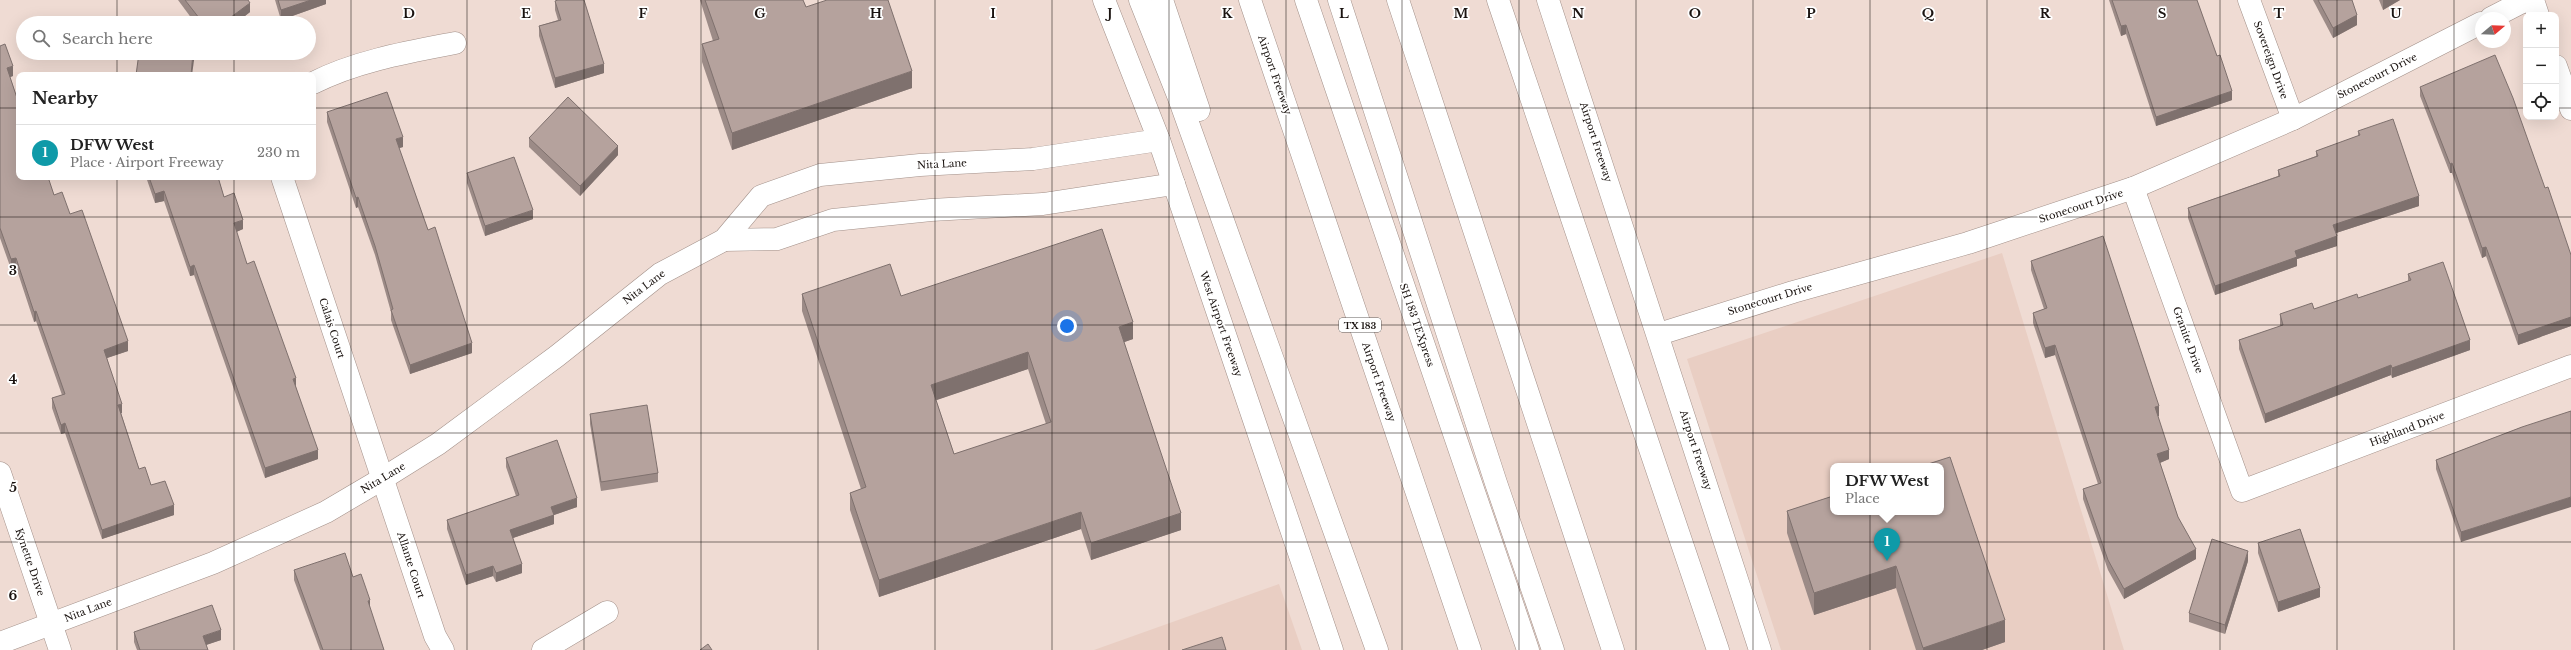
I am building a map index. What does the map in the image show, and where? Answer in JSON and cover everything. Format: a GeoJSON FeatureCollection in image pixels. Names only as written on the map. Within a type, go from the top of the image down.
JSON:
{"type":"FeatureCollection","features":[{"type":"Feature","properties":{"kind":"main road","name":"West Airport Freeway"},"geometry":{"type":"LineString","coordinates":[[1104,0],[1159,140],[1332,650]]}},
{"type":"Feature","properties":{"kind":"main road"},"geometry":{"type":"LineString","coordinates":[[1140,0],[1179,98],[1324,496]]}},
{"type":"Feature","properties":{"kind":"main road"},"geometry":{"type":"LineString","coordinates":[[1162,0],[1324,496],[1377,650]]}},
{"type":"Feature","properties":{"kind":"main road","name":"Airport Freeway"},"geometry":{"type":"LineString","coordinates":[[1250,0],[1470,650]]}},
{"type":"Feature","properties":{"kind":"main road","name":"SH 183 TEXpress"},"geometry":{"type":"LineString","coordinates":[[1306,0],[1528,650]]}},
{"type":"Feature","properties":{"kind":"main road"},"geometry":{"type":"LineString","coordinates":[[1339,0],[1496,483],[1553,650]]}},
{"type":"Feature","properties":{"kind":"main road"},"geometry":{"type":"LineString","coordinates":[[1398,0],[1613,650]]}},
{"type":"Feature","properties":{"kind":"main road"},"geometry":{"type":"LineString","coordinates":[[1498,0],[1718,650]]}},
{"type":"Feature","properties":{"kind":"main road","name":"Airport Freeway"},"geometry":{"type":"LineString","coordinates":[[1548,0],[1659,334],[1760,650]]}},
{"type":"Feature","properties":{"kind":"main road","name":"Sovereign Drive"},"geometry":{"type":"LineString","coordinates":[[2248,0],[2293,119]]}},
{"type":"Feature","properties":{"kind":"main road"},"geometry":{"type":"LineString","coordinates":[[2503,12],[2526,0]]}},
{"type":"Feature","properties":{"kind":"main road"},"geometry":{"type":"LineString","coordinates":[[2533,0],[2537,12]]}},
{"type":"Feature","properties":{"kind":"main road","name":"Stonecourt Drive"},"geometry":{"type":"LineString","coordinates":[[1659,334],[1793,292],[1968,243],[2134,188],[2293,119],[2475,26]]}},
{"type":"Feature","properties":{"kind":"main road"},"geometry":{"type":"LineString","coordinates":[[316,82],[329,75],[410,51],[455,43]]}},
{"type":"Feature","properties":{"kind":"main road"},"geometry":{"type":"LineString","coordinates":[[2559,75],[2571,109]]}},
{"type":"Feature","properties":{"kind":"main road","name":"Nita Lane"},"geometry":{"type":"LineString","coordinates":[[0,643],[213,563],[326,512],[438,444],[557,356],[660,274],[724,240],[761,196],[820,175],[920,165],[1033,160],[1159,140]]}},
{"type":"Feature","properties":{"kind":"main road","name":"Calais Court"},"geometry":{"type":"LineString","coordinates":[[283,180],[382,479]]}},
{"type":"Feature","properties":{"kind":"main road","name":"Nita Lane"},"geometry":{"type":"LineString","coordinates":[[724,240],[777,239],[833,220],[931,210],[1043,204],[1174,184]]}},
{"type":"Feature","properties":{"kind":"main road","name":"Granite Drive"},"geometry":{"type":"LineString","coordinates":[[2134,188],[2242,491]]}},
{"type":"Feature","properties":{"kind":"main road","name":"Highland Drive"},"geometry":{"type":"LineString","coordinates":[[2242,491],[2571,366]]}},
{"type":"Feature","properties":{"kind":"main road","name":"Kynette Drive"},"geometry":{"type":"LineString","coordinates":[[0,473],[60,650]]}},
{"type":"Feature","properties":{"kind":"main road","name":"Allante Court"},"geometry":{"type":"LineString","coordinates":[[382,479],[435,636],[443,650]]}},
{"type":"Feature","properties":{"kind":"main road"},"geometry":{"type":"LineString","coordinates":[[543,650],[607,612]]}},
{"type":"Feature","properties":{"kind":"shaded area"},"geometry":{"type":"Polygon","coordinates":[[[2002,253],[2124,650],[1781,650],[1687,359],[2002,253]]]}},
{"type":"Feature","properties":{"kind":"shaded area"},"geometry":{"type":"Polygon","coordinates":[[[1279,584],[1302,650],[1094,650],[1279,584]]]}},
{"type":"Feature","properties":{"kind":"building"},"geometry":{"type":"Polygon","coordinates":[[[185,0],[248,0],[250,3],[232,16],[198,16],[185,0]]]}},
{"type":"Feature","properties":{"kind":"building"},"geometry":{"type":"Polygon","coordinates":[[[278,0],[311,0],[281,10],[278,0]]]}},
{"type":"Feature","properties":{"kind":"building"},"geometry":{"type":"Polygon","coordinates":[[[584,0],[604,64],[555,78],[539,26],[561,20],[555,1],[584,0]]]}},
{"type":"Feature","properties":{"kind":"building"},"geometry":{"type":"Polygon","coordinates":[[[705,0],[803,0],[806,7],[827,0],[888,0],[912,71],[732,133],[702,44],[719,39],[705,0]]]}},
{"type":"Feature","properties":{"kind":"building"},"geometry":{"type":"Polygon","coordinates":[[[2112,0],[2197,0],[2217,56],[2220,55],[2232,91],[2156,117],[2126,25],[2121,26],[2112,0]]]}},
{"type":"Feature","properties":{"kind":"building"},"geometry":{"type":"Polygon","coordinates":[[[2318,0],[2352,0],[2357,15],[2333,28],[2318,0]]]}},
{"type":"Feature","properties":{"kind":"building"},"geometry":{"type":"Polygon","coordinates":[[[5,44],[13,66],[7,68],[16,95],[16,180],[49,180],[54,195],[62,192],[70,214],[82,210],[128,341],[104,350],[122,404],[118,405],[139,469],[145,467],[151,485],[165,481],[174,505],[102,530],[65,423],[61,425],[52,398],[65,394],[36,311],[34,312],[16,258],[11,259],[0,228],[0,46],[5,44]]]}},
{"type":"Feature","properties":{"kind":"building"},"geometry":{"type":"Polygon","coordinates":[[[2495,55],[2513,98],[2545,188],[2548,187],[2571,255],[2571,317],[2518,335],[2486,247],[2482,248],[2452,163],[2450,164],[2420,87],[2495,55]]]}},
{"type":"Feature","properties":{"kind":"building"},"geometry":{"type":"Polygon","coordinates":[[[138,60],[192,60],[191,72],[136,72],[138,60]]]}},
{"type":"Feature","properties":{"kind":"building"},"geometry":{"type":"Polygon","coordinates":[[[387,92],[403,137],[396,139],[428,230],[435,227],[472,343],[410,365],[391,310],[393,309],[375,246],[358,197],[356,198],[327,112],[387,92]]]}},
{"type":"Feature","properties":{"kind":"building"},"geometry":{"type":"Polygon","coordinates":[[[568,97],[618,146],[580,186],[529,138],[568,97]]]}},
{"type":"Feature","properties":{"kind":"building"},"geometry":{"type":"Polygon","coordinates":[[[2393,119],[2419,196],[2333,225],[2337,236],[2295,251],[2297,257],[2215,286],[2188,208],[2280,176],[2278,170],[2318,156],[2316,151],[2360,135],[2358,131],[2393,119]]]}},
{"type":"Feature","properties":{"kind":"building"},"geometry":{"type":"Polygon","coordinates":[[[514,157],[533,210],[485,226],[467,173],[514,157]]]}},
{"type":"Feature","properties":{"kind":"building"},"geometry":{"type":"Polygon","coordinates":[[[150,180],[219,180],[224,197],[234,193],[243,220],[234,223],[247,264],[254,261],[296,378],[293,379],[318,450],[265,468],[194,265],[190,267],[164,191],[155,194],[150,180]]]}},
{"type":"Feature","properties":{"kind":"building"},"geometry":{"type":"Polygon","coordinates":[[[1102,229],[1133,322],[1119,327],[1181,513],[1091,543],[1081,512],[879,580],[850,493],[866,487],[802,294],[890,264],[901,296],[1102,229]],[[1028,352],[931,385],[954,454],[1051,422],[1028,352]]]}},
{"type":"Feature","properties":{"kind":"building"},"geometry":{"type":"Polygon","coordinates":[[[2103,236],[2159,406],[2155,407],[2169,450],[2157,454],[2178,517],[2196,549],[2124,589],[2108,560],[2083,489],[2101,483],[2055,345],[2045,348],[2033,313],[2047,308],[2031,261],[2103,236]]]}},
{"type":"Feature","properties":{"kind":"building"},"geometry":{"type":"Polygon","coordinates":[[[2443,262],[2470,340],[2392,368],[2391,365],[2265,414],[2239,340],[2283,325],[2280,314],[2312,303],[2314,309],[2357,294],[2358,298],[2411,280],[2408,274],[2443,262]]]}},
{"type":"Feature","properties":{"kind":"building"},"geometry":{"type":"Polygon","coordinates":[[[647,405],[658,473],[601,482],[590,414],[647,405]]]}},
{"type":"Feature","properties":{"kind":"building"},"geometry":{"type":"Polygon","coordinates":[[[2571,411],[2571,497],[2461,532],[2436,460],[2522,427],[2571,411]]]}},
{"type":"Feature","properties":{"kind":"building"},"geometry":{"type":"Polygon","coordinates":[[[557,440],[577,498],[551,507],[554,515],[510,530],[522,564],[496,573],[493,566],[466,575],[447,520],[519,495],[506,458],[557,440]]]}},
{"type":"Feature","properties":{"kind":"building"},"geometry":{"type":"Polygon","coordinates":[[[1950,457],[2005,620],[1923,648],[1896,566],[1814,593],[1787,511],[1830,497],[1830,515],[1944,515],[1944,463],[1931,463],[1950,457]]]}},
{"type":"Feature","properties":{"kind":"building"},"geometry":{"type":"Polygon","coordinates":[[[2300,529],[2320,588],[2278,602],[2258,543],[2300,529]]]}},
{"type":"Feature","properties":{"kind":"building"},"geometry":{"type":"Polygon","coordinates":[[[2212,539],[2248,551],[2225,625],[2189,613],[2212,539]]]}},
{"type":"Feature","properties":{"kind":"building"},"geometry":{"type":"Polygon","coordinates":[[[345,553],[353,577],[361,574],[384,650],[323,650],[294,570],[345,553]]]}},
{"type":"Feature","properties":{"kind":"building"},"geometry":{"type":"Polygon","coordinates":[[[212,605],[221,630],[203,636],[208,650],[140,650],[134,632],[212,605]]]}},
{"type":"Feature","properties":{"kind":"building"},"geometry":{"type":"Polygon","coordinates":[[[1222,637],[1226,650],[1182,650],[1222,637]]]}},
{"type":"Feature","properties":{"kind":"building"},"geometry":{"type":"Polygon","coordinates":[[[708,644],[712,650],[700,650],[708,644]]]}},
{"type":"Feature","properties":{"kind":"place","name":"DFW West"},"geometry":{"type":"Point","coordinates":[1887,561]}}]}
